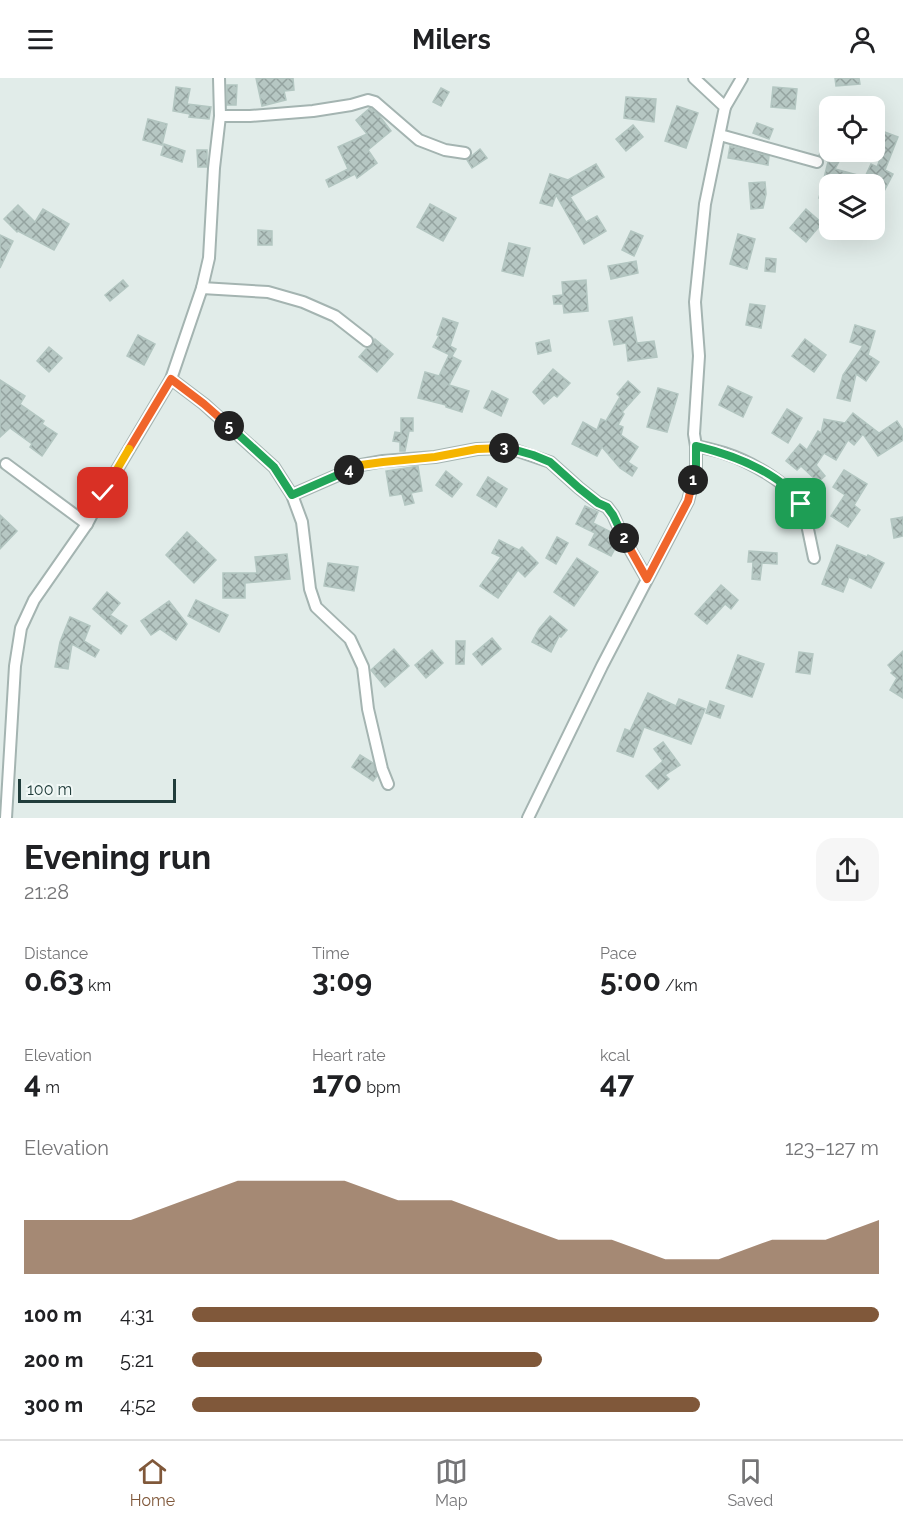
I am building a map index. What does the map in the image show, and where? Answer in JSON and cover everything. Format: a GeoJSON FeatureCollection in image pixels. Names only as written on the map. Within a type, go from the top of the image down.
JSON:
{"type":"FeatureCollection","features":[{"type":"Feature","properties":{"kind":"street"},"geometry":{"type":"LineString","coordinates":[[6,818],[15,666],[21,628],[34,600],[87,524],[171,379],[202,288],[208,258],[220,116],[219,78]]}},
{"type":"Feature","properties":{"kind":"street"},"geometry":{"type":"LineString","coordinates":[[694,78],[725,107]]}},
{"type":"Feature","properties":{"kind":"street"},"geometry":{"type":"LineString","coordinates":[[528,818],[602,666],[688,501],[696,469],[694,434],[699,356],[696,302],[705,204],[725,107],[742,78]]}},
{"type":"Feature","properties":{"kind":"street"},"geometry":{"type":"LineString","coordinates":[[220,116],[313,111],[368,100],[375,102],[419,140],[445,150],[465,153]]}},
{"type":"Feature","properties":{"kind":"street"},"geometry":{"type":"LineString","coordinates":[[720,135],[817,162]]}},
{"type":"Feature","properties":{"kind":"street"},"geometry":{"type":"LineString","coordinates":[[202,288],[268,292],[303,302],[335,316],[367,341]]}},
{"type":"Feature","properties":{"kind":"street"},"geometry":{"type":"LineString","coordinates":[[171,379],[204,404],[274,467],[292,495],[302,522],[310,589],[315,607],[350,639],[363,667],[368,709],[382,769],[388,784]]}},
{"type":"Feature","properties":{"kind":"street"},"geometry":{"type":"LineString","coordinates":[[696,446],[725,453],[765,472],[790,490],[804,510],[814,558]]}},
{"type":"Feature","properties":{"kind":"street"},"geometry":{"type":"LineString","coordinates":[[292,495],[361,465],[435,457],[477,449],[509,448],[550,462],[598,503],[607,507],[647,579]]}},
{"type":"Feature","properties":{"kind":"street"},"geometry":{"type":"LineString","coordinates":[[6,464],[87,524]]}},
{"type":"Feature","properties":{"kind":"building"},"geometry":{"type":"Polygon","coordinates":[[[256,78],[293,78],[294,90],[284,91],[286,100],[262,106],[256,78]]]}},
{"type":"Feature","properties":{"kind":"building"},"geometry":{"type":"Polygon","coordinates":[[[835,78],[859,78],[860,84],[836,86],[835,78]]]}},
{"type":"Feature","properties":{"kind":"building"},"geometry":{"type":"Polygon","coordinates":[[[227,85],[237,85],[236,105],[227,105],[227,85]]]}},
{"type":"Feature","properties":{"kind":"building"},"geometry":{"type":"Polygon","coordinates":[[[176,87],[190,89],[187,104],[211,107],[209,119],[189,117],[190,114],[173,111],[176,87]]]}},
{"type":"Feature","properties":{"kind":"building"},"geometry":{"type":"Polygon","coordinates":[[[773,87],[797,89],[795,109],[771,107],[773,87]]]}},
{"type":"Feature","properties":{"kind":"building"},"geometry":{"type":"Polygon","coordinates":[[[441,88],[449,92],[441,106],[433,102],[441,88]]]}},
{"type":"Feature","properties":{"kind":"building"},"geometry":{"type":"Polygon","coordinates":[[[626,97],[656,99],[654,122],[624,118],[626,97]]]}},
{"type":"Feature","properties":{"kind":"building"},"geometry":{"type":"Polygon","coordinates":[[[677,106],[698,113],[686,148],[665,141],[677,106]]]}},
{"type":"Feature","properties":{"kind":"building"},"geometry":{"type":"Polygon","coordinates":[[[370,108],[378,114],[391,131],[368,150],[377,163],[357,178],[355,174],[329,187],[326,180],[348,169],[338,147],[367,134],[356,120],[370,108]]]}},
{"type":"Feature","properties":{"kind":"building"},"geometry":{"type":"Polygon","coordinates":[[[148,119],[167,124],[162,145],[143,140],[148,119]]]}},
{"type":"Feature","properties":{"kind":"building"},"geometry":{"type":"Polygon","coordinates":[[[757,123],[773,129],[769,139],[753,133],[757,123]]]}},
{"type":"Feature","properties":{"kind":"building"},"geometry":{"type":"Polygon","coordinates":[[[633,125],[643,137],[626,151],[616,139],[633,125]]]}},
{"type":"Feature","properties":{"kind":"building"},"geometry":{"type":"Polygon","coordinates":[[[885,132],[898,137],[885,170],[893,174],[885,189],[885,174],[866,174],[871,164],[877,167],[879,162],[885,162],[885,132]]]}},
{"type":"Feature","properties":{"kind":"building"},"geometry":{"type":"Polygon","coordinates":[[[164,144],[185,151],[182,162],[161,155],[164,144]]]}},
{"type":"Feature","properties":{"kind":"building"},"geometry":{"type":"Polygon","coordinates":[[[730,146],[769,156],[768,165],[728,158],[730,146]]]}},
{"type":"Feature","properties":{"kind":"building"},"geometry":{"type":"Polygon","coordinates":[[[480,149],[487,158],[472,168],[467,160],[480,149]]]}},
{"type":"Feature","properties":{"kind":"building"},"geometry":{"type":"Polygon","coordinates":[[[197,150],[207,150],[207,167],[198,167],[197,150]]]}},
{"type":"Feature","properties":{"kind":"building"},"geometry":{"type":"Polygon","coordinates":[[[828,162],[839,162],[835,169],[854,174],[825,174],[828,162]]]}},
{"type":"Feature","properties":{"kind":"building"},"geometry":{"type":"Polygon","coordinates":[[[596,164],[604,177],[570,197],[586,222],[597,216],[606,231],[584,244],[556,195],[552,206],[540,203],[550,174],[568,180],[596,164]]]}},
{"type":"Feature","properties":{"kind":"building"},"geometry":{"type":"Polygon","coordinates":[[[765,182],[766,194],[763,208],[751,209],[749,183],[765,182]]]}},
{"type":"Feature","properties":{"kind":"building"},"geometry":{"type":"Polygon","coordinates":[[[430,204],[456,218],[443,241],[417,227],[430,204]]]}},
{"type":"Feature","properties":{"kind":"building"},"geometry":{"type":"Polygon","coordinates":[[[18,205],[35,222],[43,209],[69,224],[54,250],[17,232],[4,219],[18,205]]]}},
{"type":"Feature","properties":{"kind":"building"},"geometry":{"type":"Polygon","coordinates":[[[806,209],[819,220],[819,227],[806,242],[790,228],[806,209]]]}},
{"type":"Feature","properties":{"kind":"building"},"geometry":{"type":"Polygon","coordinates":[[[258,230],[272,231],[272,245],[258,245],[258,230]]]}},
{"type":"Feature","properties":{"kind":"building"},"geometry":{"type":"Polygon","coordinates":[[[631,231],[643,236],[634,256],[622,250],[631,231]]]}},
{"type":"Feature","properties":{"kind":"building"},"geometry":{"type":"Polygon","coordinates":[[[738,234],[755,239],[747,269],[730,264],[738,234]]]}},
{"type":"Feature","properties":{"kind":"building"},"geometry":{"type":"Polygon","coordinates":[[[0,235],[13,241],[0,268],[0,235]]]}},
{"type":"Feature","properties":{"kind":"building"},"geometry":{"type":"Polygon","coordinates":[[[509,243],[530,248],[523,276],[502,271],[509,243]]]}},
{"type":"Feature","properties":{"kind":"building"},"geometry":{"type":"Polygon","coordinates":[[[766,258],[776,259],[775,272],[765,271],[766,258]]]}},
{"type":"Feature","properties":{"kind":"building"},"geometry":{"type":"Polygon","coordinates":[[[636,261],[638,273],[611,279],[608,266],[636,261]]]}},
{"type":"Feature","properties":{"kind":"building"},"geometry":{"type":"Polygon","coordinates":[[[123,280],[128,286],[110,301],[105,295],[123,280]]]}},
{"type":"Feature","properties":{"kind":"building"},"geometry":{"type":"Polygon","coordinates":[[[586,280],[588,311],[564,313],[563,304],[554,304],[553,296],[563,295],[562,282],[586,280]]]}},
{"type":"Feature","properties":{"kind":"building"},"geometry":{"type":"Polygon","coordinates":[[[750,304],[765,306],[761,328],[746,325],[750,304]]]}},
{"type":"Feature","properties":{"kind":"building"},"geometry":{"type":"Polygon","coordinates":[[[632,317],[637,343],[654,341],[657,357],[628,361],[626,343],[614,345],[609,321],[632,317]]]}},
{"type":"Feature","properties":{"kind":"building"},"geometry":{"type":"Polygon","coordinates":[[[443,318],[458,323],[450,346],[456,349],[452,356],[433,347],[439,336],[437,335],[443,318]]]}},
{"type":"Feature","properties":{"kind":"building"},"geometry":{"type":"Polygon","coordinates":[[[855,325],[875,331],[868,355],[879,362],[866,381],[856,374],[850,401],[837,398],[843,375],[863,346],[850,342],[855,325]]]}},
{"type":"Feature","properties":{"kind":"building"},"geometry":{"type":"Polygon","coordinates":[[[138,335],[155,344],[144,365],[127,356],[138,335]]]}},
{"type":"Feature","properties":{"kind":"building"},"geometry":{"type":"Polygon","coordinates":[[[375,339],[393,354],[377,372],[359,357],[372,346],[375,339]]]}},
{"type":"Feature","properties":{"kind":"building"},"geometry":{"type":"Polygon","coordinates":[[[805,339],[826,355],[814,372],[792,356],[805,339]]]}},
{"type":"Feature","properties":{"kind":"building"},"geometry":{"type":"Polygon","coordinates":[[[549,340],[551,351],[538,354],[536,343],[549,340]]]}},
{"type":"Feature","properties":{"kind":"building"},"geometry":{"type":"Polygon","coordinates":[[[49,347],[62,358],[49,372],[37,361],[49,347]]]}},
{"type":"Feature","properties":{"kind":"building"},"geometry":{"type":"Polygon","coordinates":[[[449,355],[461,361],[449,385],[469,391],[462,412],[446,407],[446,405],[418,398],[425,372],[439,376],[449,355]]]}},
{"type":"Feature","properties":{"kind":"building"},"geometry":{"type":"Polygon","coordinates":[[[553,369],[570,383],[557,397],[554,395],[544,404],[533,392],[553,369]]]}},
{"type":"Feature","properties":{"kind":"building"},"geometry":{"type":"Polygon","coordinates":[[[0,380],[25,396],[20,404],[44,421],[42,424],[57,434],[42,456],[30,447],[32,444],[10,428],[0,437],[0,380]]]}},
{"type":"Feature","properties":{"kind":"building"},"geometry":{"type":"Polygon","coordinates":[[[628,381],[640,392],[622,412],[624,414],[618,425],[623,427],[621,435],[638,447],[628,462],[637,468],[632,476],[620,468],[602,447],[597,456],[572,444],[583,422],[597,430],[601,419],[606,421],[620,397],[617,394],[628,381]]]}},
{"type":"Feature","properties":{"kind":"building"},"geometry":{"type":"Polygon","coordinates":[[[728,386],[752,397],[743,417],[719,405],[728,386]]]}},
{"type":"Feature","properties":{"kind":"building"},"geometry":{"type":"Polygon","coordinates":[[[658,388],[678,394],[667,432],[647,427],[658,388]]]}},
{"type":"Feature","properties":{"kind":"building"},"geometry":{"type":"Polygon","coordinates":[[[492,391],[508,399],[501,416],[484,408],[492,391]]]}},
{"type":"Feature","properties":{"kind":"building"},"geometry":{"type":"Polygon","coordinates":[[[787,409],[802,418],[788,443],[772,433],[787,409]]]}},
{"type":"Feature","properties":{"kind":"building"},"geometry":{"type":"Polygon","coordinates":[[[853,413],[879,433],[897,421],[903,430],[903,440],[878,456],[863,434],[854,445],[848,440],[836,460],[824,453],[816,465],[825,476],[818,482],[801,466],[797,470],[786,461],[800,444],[807,450],[818,431],[821,433],[824,419],[845,423],[853,413]]]}},
{"type":"Feature","properties":{"kind":"building"},"geometry":{"type":"Polygon","coordinates":[[[401,418],[413,418],[413,431],[409,431],[405,451],[400,451],[400,442],[393,441],[395,432],[401,433],[401,418]]]}},
{"type":"Feature","properties":{"kind":"building"},"geometry":{"type":"Polygon","coordinates":[[[418,466],[422,491],[411,493],[414,503],[405,505],[402,494],[390,496],[386,471],[418,466]]]}},
{"type":"Feature","properties":{"kind":"building"},"geometry":{"type":"Polygon","coordinates":[[[844,470],[867,484],[854,505],[860,510],[848,527],[831,516],[845,495],[833,487],[844,470]]]}},
{"type":"Feature","properties":{"kind":"building"},"geometry":{"type":"Polygon","coordinates":[[[446,471],[462,484],[452,497],[436,485],[446,471]]]}},
{"type":"Feature","properties":{"kind":"building"},"geometry":{"type":"Polygon","coordinates":[[[488,477],[507,489],[496,507],[477,495],[488,477]]]}},
{"type":"Feature","properties":{"kind":"building"},"geometry":{"type":"Polygon","coordinates":[[[585,506],[598,512],[593,523],[613,533],[618,543],[611,556],[589,545],[595,533],[576,524],[585,506]]]}},
{"type":"Feature","properties":{"kind":"building"},"geometry":{"type":"Polygon","coordinates":[[[0,515],[17,531],[0,549],[0,515]]]}},
{"type":"Feature","properties":{"kind":"building"},"geometry":{"type":"Polygon","coordinates":[[[903,517],[903,536],[894,538],[891,519],[903,517]]]}},
{"type":"Feature","properties":{"kind":"building"},"geometry":{"type":"Polygon","coordinates":[[[187,532],[216,560],[194,583],[166,555],[187,532]]]}},
{"type":"Feature","properties":{"kind":"building"},"geometry":{"type":"Polygon","coordinates":[[[557,537],[568,543],[556,564],[546,558],[557,537]]]}},
{"type":"Feature","properties":{"kind":"building"},"geometry":{"type":"Polygon","coordinates":[[[499,540],[519,550],[522,547],[538,563],[525,577],[518,570],[498,598],[480,586],[501,557],[492,553],[499,540]]]}},
{"type":"Feature","properties":{"kind":"building"},"geometry":{"type":"Polygon","coordinates":[[[837,545],[884,563],[871,588],[849,577],[843,592],[822,584],[837,545]]]}},
{"type":"Feature","properties":{"kind":"building"},"geometry":{"type":"Polygon","coordinates":[[[749,551],[777,553],[777,564],[762,563],[760,580],[752,579],[753,562],[748,562],[749,551]]]}},
{"type":"Feature","properties":{"kind":"building"},"geometry":{"type":"Polygon","coordinates":[[[287,554],[290,579],[245,583],[245,598],[223,598],[223,573],[257,573],[255,557],[287,554]]]}},
{"type":"Feature","properties":{"kind":"building"},"geometry":{"type":"Polygon","coordinates":[[[577,558],[598,572],[574,606],[554,592],[577,558]]]}},
{"type":"Feature","properties":{"kind":"building"},"geometry":{"type":"Polygon","coordinates":[[[328,563],[358,567],[354,591],[324,586],[328,563]]]}},
{"type":"Feature","properties":{"kind":"building"},"geometry":{"type":"Polygon","coordinates":[[[721,585],[738,600],[731,609],[725,604],[707,624],[695,614],[721,585]]]}},
{"type":"Feature","properties":{"kind":"building"},"geometry":{"type":"Polygon","coordinates":[[[107,592],[120,603],[110,615],[127,626],[121,634],[93,609],[107,592]]]}},
{"type":"Feature","properties":{"kind":"building"},"geometry":{"type":"Polygon","coordinates":[[[196,600],[228,615],[219,632],[188,616],[196,600]]]}},
{"type":"Feature","properties":{"kind":"building"},"geometry":{"type":"Polygon","coordinates":[[[169,601],[187,624],[176,640],[160,629],[151,635],[141,621],[169,601]]]}},
{"type":"Feature","properties":{"kind":"building"},"geometry":{"type":"Polygon","coordinates":[[[550,616],[567,630],[561,637],[559,636],[551,652],[532,642],[550,616]]]}},
{"type":"Feature","properties":{"kind":"building"},"geometry":{"type":"Polygon","coordinates":[[[70,617],[90,626],[84,641],[99,650],[95,657],[72,644],[68,669],[55,667],[60,642],[70,617]]]}},
{"type":"Feature","properties":{"kind":"building"},"geometry":{"type":"Polygon","coordinates":[[[492,638],[501,649],[482,665],[473,654],[492,638]]]}},
{"type":"Feature","properties":{"kind":"building"},"geometry":{"type":"Polygon","coordinates":[[[456,641],[465,641],[464,664],[456,664],[456,641]]]}},
{"type":"Feature","properties":{"kind":"building"},"geometry":{"type":"Polygon","coordinates":[[[394,649],[409,666],[385,687],[371,670],[394,649]]]}},
{"type":"Feature","properties":{"kind":"building"},"geometry":{"type":"Polygon","coordinates":[[[432,650],[443,663],[426,678],[415,665],[432,650]]]}},
{"type":"Feature","properties":{"kind":"building"},"geometry":{"type":"Polygon","coordinates":[[[903,651],[903,698],[890,690],[897,678],[891,673],[893,671],[888,665],[903,651]]]}},
{"type":"Feature","properties":{"kind":"building"},"geometry":{"type":"Polygon","coordinates":[[[799,652],[813,654],[810,674],[796,672],[799,652]]]}},
{"type":"Feature","properties":{"kind":"building"},"geometry":{"type":"Polygon","coordinates":[[[738,655],[764,664],[752,697],[726,688],[738,655]]]}},
{"type":"Feature","properties":{"kind":"building"},"geometry":{"type":"Polygon","coordinates":[[[648,693],[676,706],[679,699],[705,709],[691,744],[644,727],[633,757],[617,751],[625,729],[630,731],[648,693]]]}},
{"type":"Feature","properties":{"kind":"building"},"geometry":{"type":"Polygon","coordinates":[[[710,701],[724,706],[720,718],[706,713],[710,701]]]}},
{"type":"Feature","properties":{"kind":"building"},"geometry":{"type":"Polygon","coordinates":[[[663,742],[680,765],[665,775],[669,779],[658,789],[646,776],[663,761],[654,749],[663,742]]]}},
{"type":"Feature","properties":{"kind":"building"},"geometry":{"type":"Polygon","coordinates":[[[360,755],[373,763],[377,776],[373,781],[352,767],[360,755]]]}},
{"type":"Feature","properties":{"kind":"route"},"geometry":{"type":"LineString","coordinates":[[103,493],[171,379],[204,404],[274,467],[292,495],[361,465],[435,457],[477,449],[509,448],[550,462],[598,503],[607,507],[647,579],[688,501],[696,469],[696,446],[725,453],[765,472],[790,490],[801,504]]}}]}
